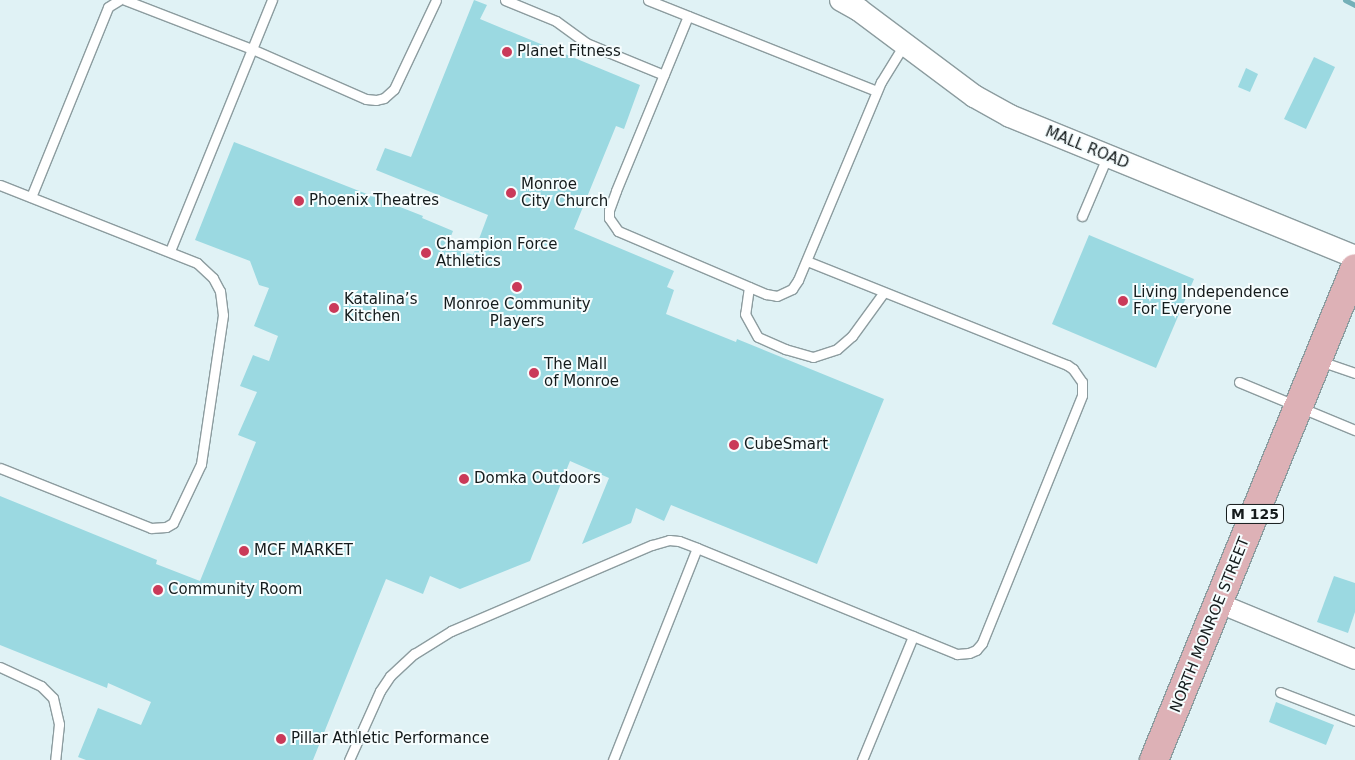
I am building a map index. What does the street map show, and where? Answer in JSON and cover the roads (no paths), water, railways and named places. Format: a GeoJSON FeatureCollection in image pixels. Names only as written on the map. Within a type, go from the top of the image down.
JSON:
{"type":"FeatureCollection","features":[{"type":"Feature","properties":{"kind":"main road","name":"NORTH MONROE STREET"},"geometry":{"type":"LineString","coordinates":[[1154,760],[1355,268]]}},
{"type":"Feature","properties":{"kind":"street","name":"MALL ROAD"},"geometry":{"type":"LineString","coordinates":[[841,0],[859,10],[905,43],[944,75],[982,100],[1018,120],[1355,257]]}},
{"type":"Feature","properties":{"kind":"street"},"geometry":{"type":"LineString","coordinates":[[1219,603],[1355,658]]}},
{"type":"Feature","properties":{"kind":"lane"},"geometry":{"type":"LineString","coordinates":[[31,197],[108,6],[119,0]]}},
{"type":"Feature","properties":{"kind":"lane"},"geometry":{"type":"LineString","coordinates":[[125,0],[252,49],[366,99],[376,100],[384,98],[394,89],[436,0]]}},
{"type":"Feature","properties":{"kind":"lane"},"geometry":{"type":"LineString","coordinates":[[170,251],[272,0]]}},
{"type":"Feature","properties":{"kind":"lane"},"geometry":{"type":"LineString","coordinates":[[505,0],[556,21],[586,43],[664,75]]}},
{"type":"Feature","properties":{"kind":"lane"},"geometry":{"type":"LineString","coordinates":[[648,0],[877,91]]}},
{"type":"Feature","properties":{"kind":"lane"},"geometry":{"type":"LineString","coordinates":[[688,16],[616,191],[609,210],[609,218],[618,231],[766,294],[777,296],[785,294],[798,280],[877,91],[905,43]]}},
{"type":"Feature","properties":{"kind":"lane"},"geometry":{"type":"LineString","coordinates":[[1082,216],[1108,157]]}},
{"type":"Feature","properties":{"kind":"lane"},"geometry":{"type":"LineString","coordinates":[[0,185],[197,263],[213,278],[220,291],[223,315],[201,464],[173,523],[166,527],[151,528],[0,468]]}},
{"type":"Feature","properties":{"kind":"lane"},"geometry":{"type":"LineString","coordinates":[[350,760],[380,691],[390,676],[414,654],[451,631],[652,545],[669,540],[679,541],[697,548],[956,654],[969,653],[976,650],[982,643],[1082,395],[1079,375],[1067,365],[807,261]]}},
{"type":"Feature","properties":{"kind":"lane"},"geometry":{"type":"LineString","coordinates":[[749,287],[745,314],[758,337],[786,349],[813,357],[837,349],[852,336],[884,292]]}},
{"type":"Feature","properties":{"kind":"lane"},"geometry":{"type":"LineString","coordinates":[[1318,360],[1355,372]]}},
{"type":"Feature","properties":{"kind":"lane"},"geometry":{"type":"LineString","coordinates":[[1239,382],[1355,430]]}},
{"type":"Feature","properties":{"kind":"lane"},"geometry":{"type":"LineString","coordinates":[[613,760],[697,548]]}},
{"type":"Feature","properties":{"kind":"lane"},"geometry":{"type":"LineString","coordinates":[[862,760],[913,636]]}},
{"type":"Feature","properties":{"kind":"lane"},"geometry":{"type":"LineString","coordinates":[[0,667],[41,686],[53,698],[60,724],[55,760]]}},
{"type":"Feature","properties":{"kind":"lane"},"geometry":{"type":"LineString","coordinates":[[1280,692],[1355,721]]}},
{"type":"Feature","properties":{"kind":"waterway"},"geometry":{"type":"LineString","coordinates":[[1345,0],[1355,5]]}},
{"type":"Feature","properties":{"kind":"place","name":"Planet Fitness"},"geometry":{"type":"Point","coordinates":[507,52]}},
{"type":"Feature","properties":{"kind":"place","name":"Monroe City Church"},"geometry":{"type":"Point","coordinates":[511,193]}},
{"type":"Feature","properties":{"kind":"place","name":"Phoenix Theatres"},"geometry":{"type":"Point","coordinates":[299,201]}},
{"type":"Feature","properties":{"kind":"place","name":"Champion Force Athletics"},"geometry":{"type":"Point","coordinates":[426,253]}},
{"type":"Feature","properties":{"kind":"place","name":"Monroe Community Players"},"geometry":{"type":"Point","coordinates":[517,287]}},
{"type":"Feature","properties":{"kind":"place","name":"Living Independence For Everyone"},"geometry":{"type":"Point","coordinates":[1123,301]}},
{"type":"Feature","properties":{"kind":"place","name":"Katalina’s Kitchen"},"geometry":{"type":"Point","coordinates":[334,308]}},
{"type":"Feature","properties":{"kind":"place","name":"The Mall of Monroe"},"geometry":{"type":"Point","coordinates":[534,373]}},
{"type":"Feature","properties":{"kind":"place","name":"CubeSmart"},"geometry":{"type":"Point","coordinates":[734,445]}},
{"type":"Feature","properties":{"kind":"place","name":"Domka Outdoors"},"geometry":{"type":"Point","coordinates":[464,479]}},
{"type":"Feature","properties":{"kind":"place","name":"MCF MARKET"},"geometry":{"type":"Point","coordinates":[244,551]}},
{"type":"Feature","properties":{"kind":"place","name":"Community Room"},"geometry":{"type":"Point","coordinates":[158,590]}},
{"type":"Feature","properties":{"kind":"place","name":"Pillar Athletic Performance"},"geometry":{"type":"Point","coordinates":[281,739]}}]}
